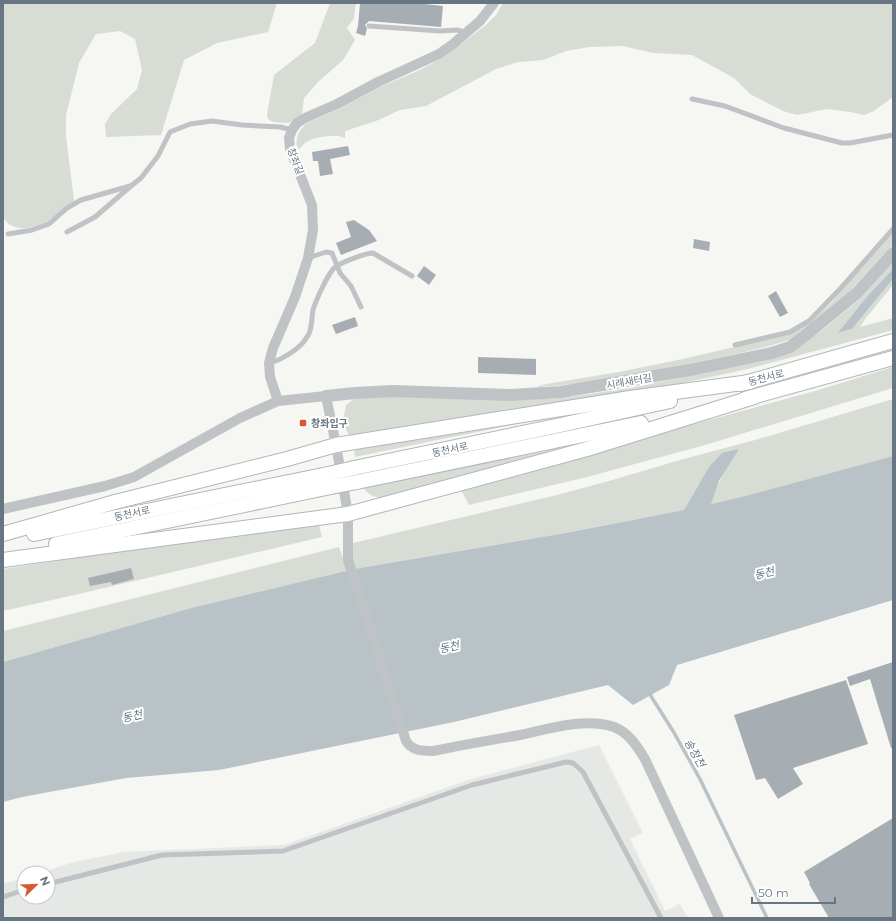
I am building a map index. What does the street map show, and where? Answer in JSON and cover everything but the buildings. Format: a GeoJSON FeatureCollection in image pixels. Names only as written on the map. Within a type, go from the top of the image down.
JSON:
{"type":"FeatureCollection","features":[{"type":"Feature","properties":{"kind":"main road","name":"동천서로"},"geometry":{"type":"LineString","coordinates":[[3,540],[556,426],[750,382],[893,341]]}},
{"type":"Feature","properties":{"kind":"main road","name":"동천서로"},"geometry":{"type":"LineString","coordinates":[[3,555],[574,438],[754,397],[893,358]]}},
{"type":"Feature","properties":{"kind":"main road"},"geometry":{"type":"LineString","coordinates":[[3,534],[115,502],[287,459],[336,445],[630,398],[750,382]]}},
{"type":"Feature","properties":{"kind":"main road"},"geometry":{"type":"LineString","coordinates":[[3,560],[348,514],[587,449],[754,397]]}},
{"type":"Feature","properties":{"kind":"street"},"geometry":{"type":"LineString","coordinates":[[292,130],[297,123],[305,118],[431,58],[464,35],[480,21],[494,3]]}},
{"type":"Feature","properties":{"kind":"street","name":"창좌길"},"geometry":{"type":"LineString","coordinates":[[278,401],[268,372],[269,363],[273,348],[295,297],[308,258],[313,230],[312,205],[290,149],[289,138],[292,130]]}},
{"type":"Feature","properties":{"kind":"street","name":"시례새터길"},"geometry":{"type":"LineString","coordinates":[[326,396],[393,391],[510,395],[562,392],[690,370],[772,353],[790,347],[857,293],[893,253]]}},
{"type":"Feature","properties":{"kind":"street"},"geometry":{"type":"LineString","coordinates":[[3,509],[105,486],[134,477],[240,418],[278,401],[326,396],[348,514],[347,551],[350,569],[406,741],[416,749],[433,750],[586,724],[606,725],[619,730],[631,738],[645,759],[718,918]]}},
{"type":"Feature","properties":{"kind":"lane"},"geometry":{"type":"LineString","coordinates":[[369,26],[440,32],[456,30],[461,31],[464,35]]}},
{"type":"Feature","properties":{"kind":"lane"},"geometry":{"type":"LineString","coordinates":[[692,99],[725,106],[784,128],[842,143],[850,143],[893,135]]}},
{"type":"Feature","properties":{"kind":"lane"},"geometry":{"type":"LineString","coordinates":[[67,232],[95,217],[141,178],[158,156],[170,132],[190,124],[212,121],[242,125],[280,127],[292,130]]}},
{"type":"Feature","properties":{"kind":"lane"},"geometry":{"type":"LineString","coordinates":[[8,234],[32,230],[48,224],[67,208],[82,200],[131,186]]}},
{"type":"Feature","properties":{"kind":"lane"},"geometry":{"type":"LineString","coordinates":[[735,345],[790,332],[809,321],[837,293],[893,229]]}},
{"type":"Feature","properties":{"kind":"lane"},"geometry":{"type":"LineString","coordinates":[[308,258],[330,251],[334,255],[340,273],[351,286],[361,307]]}},
{"type":"Feature","properties":{"kind":"lane"},"geometry":{"type":"LineString","coordinates":[[269,363],[287,355],[308,337],[316,301],[332,270],[338,265],[369,253],[374,253],[412,276]]}},
{"type":"Feature","properties":{"kind":"lane"},"geometry":{"type":"LineString","coordinates":[[56,882],[162,855],[283,851],[472,785],[566,762],[573,763],[583,772],[661,918]]}},
{"type":"Feature","properties":{"kind":"lane"},"geometry":{"type":"LineString","coordinates":[[3,897],[16,893]]}},
{"type":"Feature","properties":{"kind":"shaded area"},"geometry":{"type":"Polygon","coordinates":[[[3,3],[277,3],[268,32],[217,43],[184,60],[161,135],[106,137],[105,124],[111,114],[137,89],[142,70],[135,39],[120,31],[96,34],[79,63],[66,115],[66,136],[74,201],[47,222],[29,228],[22,228],[11,225],[3,216],[3,3]]]}},
{"type":"Feature","properties":{"kind":"shaded area"},"geometry":{"type":"Polygon","coordinates":[[[330,3],[356,3],[354,18],[347,28],[355,40],[343,60],[318,82],[304,98],[302,114],[289,123],[273,122],[268,119],[267,114],[274,75],[315,43],[330,3]]]}},
{"type":"Feature","properties":{"kind":"shaded area"},"geometry":{"type":"Polygon","coordinates":[[[503,3],[893,3],[893,97],[874,111],[864,115],[827,109],[797,115],[783,111],[750,94],[734,78],[692,55],[654,53],[622,46],[589,47],[566,51],[543,60],[518,62],[496,69],[426,106],[400,110],[376,121],[345,131],[345,138],[339,136],[328,136],[315,138],[306,142],[298,150],[298,135],[307,123],[339,109],[380,87],[420,70],[442,58],[486,25],[496,15],[503,3]]]}},
{"type":"Feature","properties":{"kind":"shaded area"},"geometry":{"type":"Polygon","coordinates":[[[893,233],[893,244],[851,290],[789,340],[742,353],[636,374],[597,381],[538,387],[547,384],[678,360],[791,334],[811,322],[831,303],[893,233]]]}},
{"type":"Feature","properties":{"kind":"shaded area"},"geometry":{"type":"Polygon","coordinates":[[[893,261],[893,269],[865,299],[839,333],[852,329],[893,279],[893,285],[860,327],[893,318],[893,330],[748,369],[650,390],[352,436],[349,435],[346,430],[344,416],[346,405],[354,399],[393,396],[510,400],[563,398],[630,388],[773,359],[798,347],[820,332],[860,299],[893,261]]]}},
{"type":"Feature","properties":{"kind":"shaded area"},"geometry":{"type":"Polygon","coordinates":[[[893,367],[893,388],[705,445],[587,477],[469,505],[460,488],[815,391],[893,367]]]}},
{"type":"Feature","properties":{"kind":"shaded area"},"geometry":{"type":"Polygon","coordinates":[[[893,399],[893,456],[710,504],[726,469],[722,453],[706,473],[684,510],[566,533],[354,569],[191,608],[3,662],[3,631],[339,547],[343,558],[352,549],[353,543],[557,495],[755,440],[893,399]]]}},
{"type":"Feature","properties":{"kind":"shaded area"},"geometry":{"type":"Polygon","coordinates":[[[584,411],[447,438],[355,457],[354,449],[584,411]]]}},
{"type":"Feature","properties":{"kind":"shaded area"},"geometry":{"type":"Polygon","coordinates":[[[561,448],[561,450],[383,498],[372,495],[363,487],[561,448]]]}},
{"type":"Feature","properties":{"kind":"shaded area"},"geometry":{"type":"Polygon","coordinates":[[[319,525],[322,537],[3,611],[3,569],[168,544],[319,525]]]}},
{"type":"Feature","properties":{"kind":"shaded area"},"geometry":{"type":"Polygon","coordinates":[[[599,745],[643,833],[630,839],[665,911],[680,904],[688,918],[3,918],[3,884],[16,880],[16,905],[56,905],[56,868],[74,862],[124,852],[284,845],[471,779],[599,745]]]}},
{"type":"Feature","properties":{"kind":"water"},"geometry":{"type":"Polygon","coordinates":[[[893,269],[893,279],[852,329],[838,333],[865,299],[893,269]]]}},
{"type":"Feature","properties":{"kind":"water","name":"동천"},"geometry":{"type":"Polygon","coordinates":[[[739,449],[719,481],[711,504],[893,456],[893,600],[677,665],[669,685],[633,705],[608,685],[454,722],[219,770],[126,778],[22,797],[3,802],[3,662],[191,608],[354,569],[566,533],[684,510],[709,467],[722,453],[739,449]]]}},
{"type":"Feature","properties":{"kind":"waterway","name":"송정천"},"geometry":{"type":"LineString","coordinates":[[649,693],[673,731],[700,779],[767,918]]}},
{"type":"Feature","properties":{"kind":"place","name":"창좌입구"},"geometry":{"type":"Point","coordinates":[303,423]}}]}
